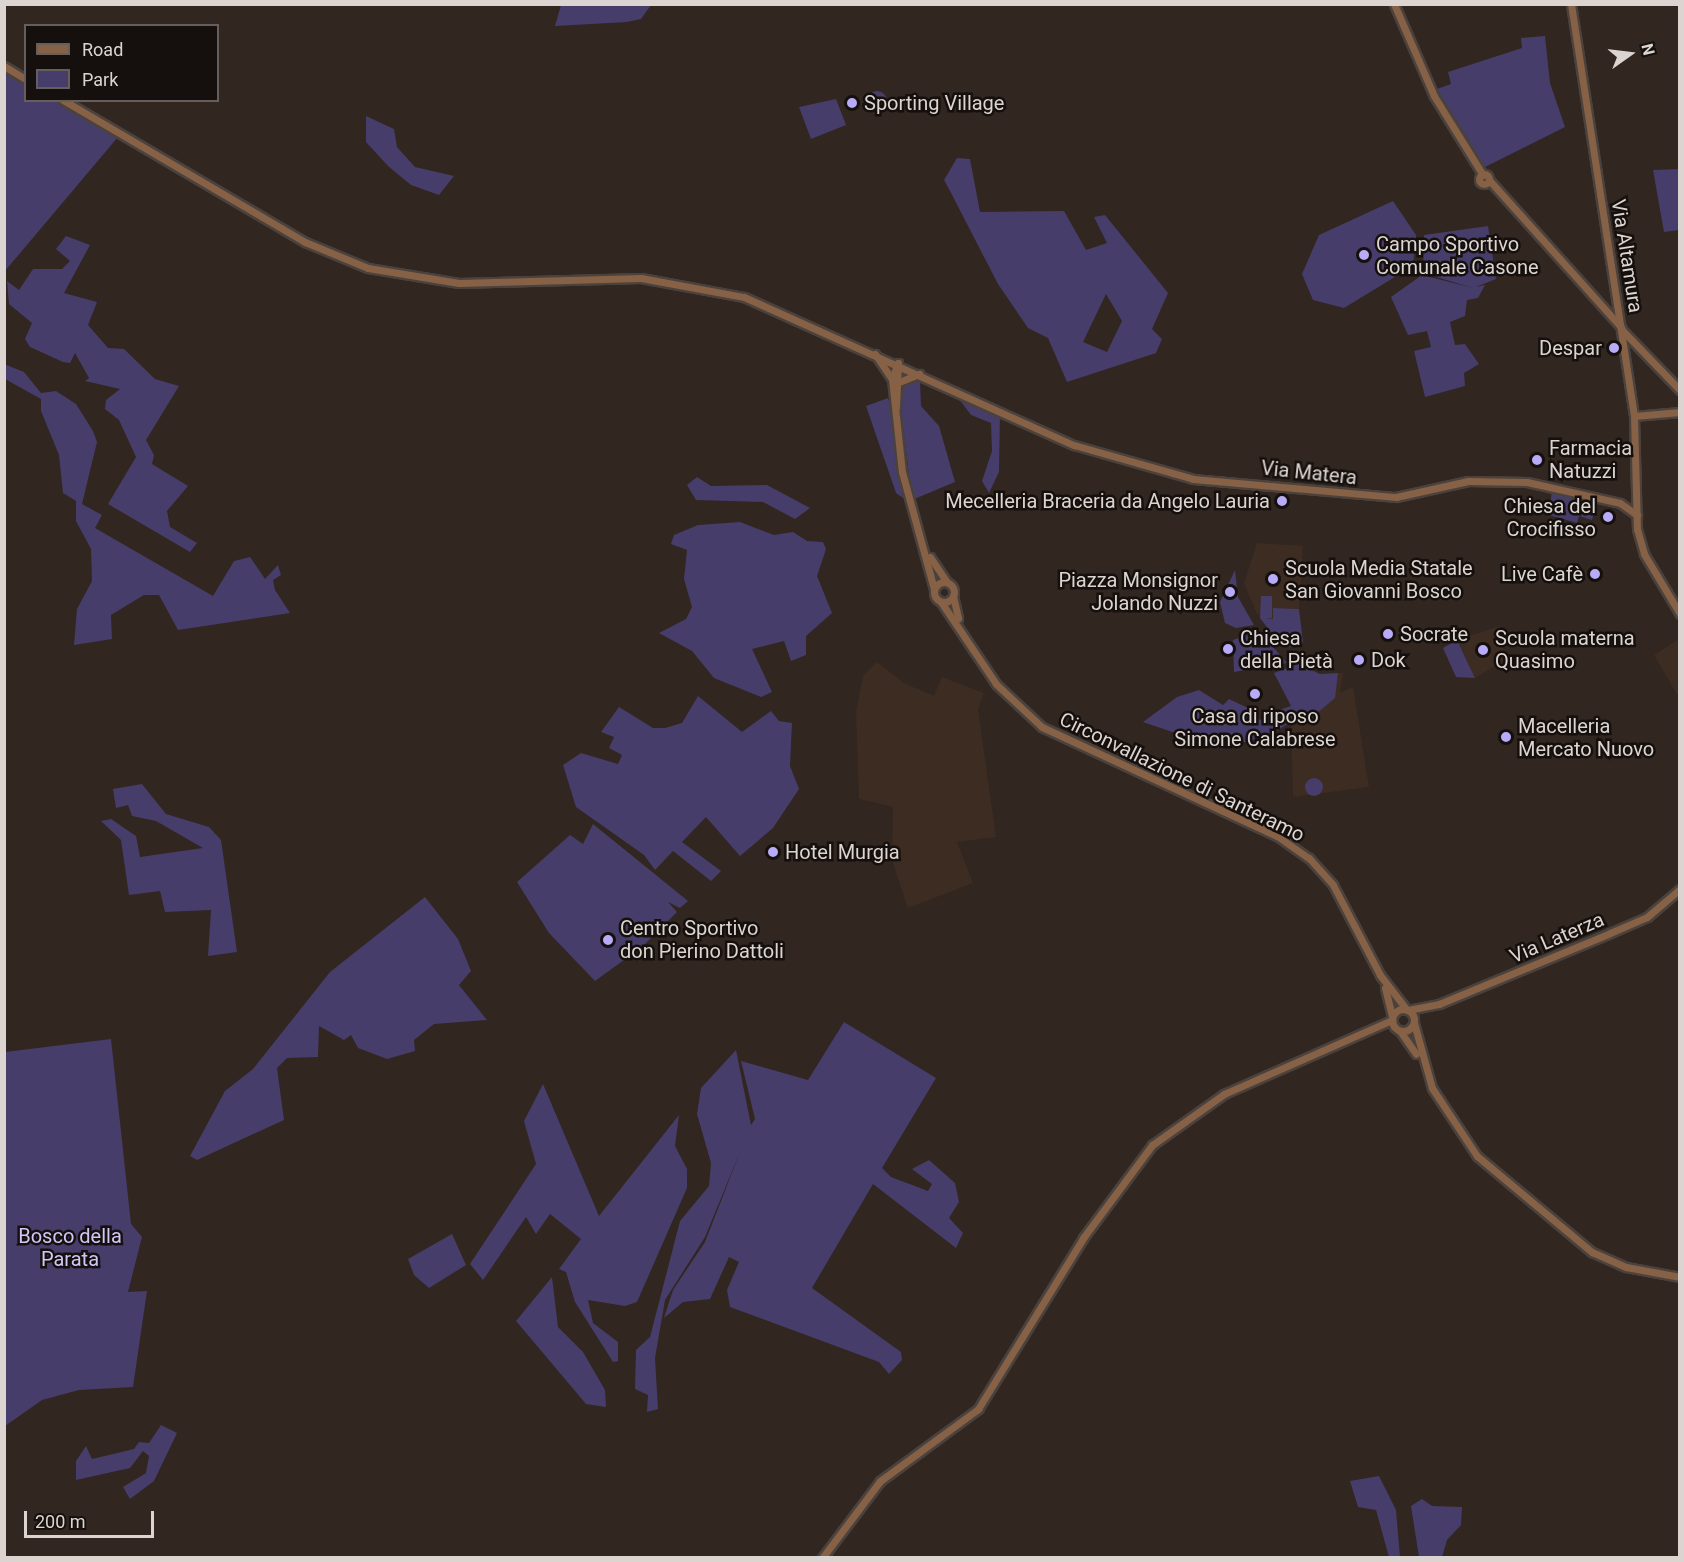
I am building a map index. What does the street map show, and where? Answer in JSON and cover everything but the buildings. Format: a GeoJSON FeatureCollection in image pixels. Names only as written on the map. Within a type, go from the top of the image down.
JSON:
{"type":"FeatureCollection","features":[{"type":"Feature","properties":{"kind":"main road"},"geometry":{"type":"LineString","coordinates":[[1394,4],[1434,96],[1485,179],[1680,390]]}},
{"type":"Feature","properties":{"kind":"main road","name":"Via Altamura"},"geometry":{"type":"LineString","coordinates":[[1571,4],[1634,416],[1637,529],[1644,554],[1680,614]]}},
{"type":"Feature","properties":{"kind":"main road"},"geometry":{"type":"LineString","coordinates":[[4,66],[24,78]]}},
{"type":"Feature","properties":{"kind":"main road","name":"Via Matera"},"geometry":{"type":"LineString","coordinates":[[66,102],[305,242],[368,268],[459,283],[619,278],[678,282],[752,299],[871,350],[1002,412],[1109,458],[1193,479],[1384,497],[1501,480],[1621,503]]}},
{"type":"Feature","properties":{"kind":"main road"},"geometry":{"type":"LineString","coordinates":[[871,350],[895,380]]}},
{"type":"Feature","properties":{"kind":"main road"},"geometry":{"type":"LineString","coordinates":[[898,363],[895,380],[896,410],[902,472],[919,536],[934,589],[947,582],[919,536]]}},
{"type":"Feature","properties":{"kind":"main road"},"geometry":{"type":"LineString","coordinates":[[895,380],[909,374],[921,374]]}},
{"type":"Feature","properties":{"kind":"main road"},"geometry":{"type":"LineString","coordinates":[[1634,416],[1680,412]]}},
{"type":"Feature","properties":{"kind":"main road"},"geometry":{"type":"LineString","coordinates":[[1621,503],[1636,494]]}},
{"type":"Feature","properties":{"kind":"main road"},"geometry":{"type":"LineString","coordinates":[[1621,503],[1637,511]]}},
{"type":"Feature","properties":{"kind":"main road","name":"Circonvallazione di Santeramo"},"geometry":{"type":"LineString","coordinates":[[947,582],[974,650]]}},
{"type":"Feature","properties":{"kind":"main road","name":"Circonvallazione di Santeramo"},"geometry":{"type":"LineString","coordinates":[[934,589],[1008,698],[1047,730],[1304,854],[1338,894],[1380,975],[1407,1010],[1414,1023]]}},
{"type":"Feature","properties":{"kind":"main road"},"geometry":{"type":"LineString","coordinates":[[941,602],[953,596]]}},
{"type":"Feature","properties":{"kind":"main road","name":"Via Laterza"},"geometry":{"type":"LineString","coordinates":[[1439,1004],[1647,917],[1680,889]]}},
{"type":"Feature","properties":{"kind":"main road","name":"Circonvallazione di Santeramo"},"geometry":{"type":"LineString","coordinates":[[1380,975],[1392,1018],[1399,1031]]}},
{"type":"Feature","properties":{"kind":"main road"},"geometry":{"type":"LineString","coordinates":[[822,1557],[885,1476],[978,1409],[1083,1238],[1152,1145],[1224,1094],[1377,1031],[1392,1018],[1407,1010],[1439,1004]]}},
{"type":"Feature","properties":{"kind":"main road"},"geometry":{"type":"LineString","coordinates":[[1377,1031],[1399,1031],[1439,1004]]}},
{"type":"Feature","properties":{"kind":"main road"},"geometry":{"type":"LineString","coordinates":[[1414,1023],[1423,1068]]}},
{"type":"Feature","properties":{"kind":"main road"},"geometry":{"type":"LineString","coordinates":[[1399,1031],[1467,1145],[1558,1227],[1614,1263],[1680,1277]]}},
{"type":"Feature","properties":{"kind":"shaded area","name":"Scuola Media Statale San Giovanni Bosco"},"geometry":{"type":"Polygon","coordinates":[[[1257,543],[1303,546],[1299,609],[1273,608],[1273,619],[1257,614],[1244,583],[1257,543]]]}},
{"type":"Feature","properties":{"kind":"shaded area","name":"Scuola materna Quasimo"},"geometry":{"type":"Polygon","coordinates":[[[1500,626],[1505,660],[1475,678],[1457,640],[1500,626]]]}},
{"type":"Feature","properties":{"kind":"shaded area"},"geometry":{"type":"Polygon","coordinates":[[[1679,639],[1679,698],[1654,655],[1679,639]]]}},
{"type":"Feature","properties":{"kind":"shaded area"},"geometry":{"type":"Polygon","coordinates":[[[877,662],[904,683],[934,696],[942,677],[984,693],[978,709],[996,837],[957,842],[973,883],[908,908],[892,860],[893,807],[859,799],[856,712],[863,676],[877,662]]]}},
{"type":"Feature","properties":{"kind":"shaded area"},"geometry":{"type":"Polygon","coordinates":[[[1338,673],[1343,673],[1340,693],[1353,687],[1369,787],[1293,797],[1291,721],[1334,698],[1338,673]]]}},
{"type":"Feature","properties":{"kind":"green space"},"geometry":{"type":"Polygon","coordinates":[[[561,4],[651,5],[641,19],[627,22],[555,26],[561,4]]]}},
{"type":"Feature","properties":{"kind":"green space"},"geometry":{"type":"Polygon","coordinates":[[[1545,36],[1550,83],[1565,127],[1485,167],[1437,89],[1451,84],[1448,72],[1522,48],[1521,38],[1545,36]]]}},
{"type":"Feature","properties":{"kind":"green space"},"geometry":{"type":"Polygon","coordinates":[[[4,71],[24,82],[24,102],[57,102],[118,137],[5,271],[4,71]]]}},
{"type":"Feature","properties":{"kind":"green space"},"geometry":{"type":"Polygon","coordinates":[[[877,91],[884,94],[887,101],[884,108],[877,111],[870,108],[867,101],[870,94],[877,91]]]}},
{"type":"Feature","properties":{"kind":"green space"},"geometry":{"type":"Polygon","coordinates":[[[836,99],[846,125],[811,139],[799,107],[836,99]]]}},
{"type":"Feature","properties":{"kind":"green space"},"geometry":{"type":"Polygon","coordinates":[[[366,116],[394,129],[397,147],[415,167],[454,176],[439,195],[411,185],[388,166],[366,142],[366,116]]]}},
{"type":"Feature","properties":{"kind":"green space"},"geometry":{"type":"Polygon","coordinates":[[[957,158],[970,159],[980,212],[1064,211],[1086,250],[1107,243],[1094,217],[1105,215],[1168,293],[1152,329],[1162,339],[1156,353],[1067,382],[1048,338],[1028,328],[998,284],[944,180],[957,158]],[[1106,294],[1083,342],[1107,352],[1122,321],[1106,294]]]}},
{"type":"Feature","properties":{"kind":"green space"},"geometry":{"type":"Polygon","coordinates":[[[1679,169],[1679,230],[1664,232],[1653,170],[1679,169]]]}},
{"type":"Feature","properties":{"kind":"green space","name":"Campo Sportivo Comunale Casone"},"geometry":{"type":"Polygon","coordinates":[[[1393,201],[1416,235],[1413,266],[1344,308],[1313,300],[1302,274],[1319,235],[1393,201]]]}},
{"type":"Feature","properties":{"kind":"green space"},"geometry":{"type":"Polygon","coordinates":[[[1488,226],[1496,279],[1476,287],[1485,285],[1478,298],[1467,300],[1465,316],[1450,322],[1455,345],[1465,344],[1479,364],[1464,373],[1465,386],[1425,397],[1414,351],[1431,347],[1427,331],[1408,335],[1391,297],[1422,275],[1473,288],[1423,273],[1424,235],[1488,226]]]}},
{"type":"Feature","properties":{"kind":"green space"},"geometry":{"type":"Polygon","coordinates":[[[66,236],[90,245],[64,293],[97,302],[88,325],[108,348],[124,349],[155,379],[179,386],[146,440],[154,455],[152,464],[188,486],[167,511],[170,527],[197,543],[190,552],[108,504],[136,457],[119,420],[105,409],[106,400],[120,389],[85,381],[89,378],[75,353],[70,363],[30,347],[25,339],[32,323],[9,304],[7,281],[19,290],[33,269],[62,269],[70,261],[56,249],[66,236]]]}},
{"type":"Feature","properties":{"kind":"green space"},"geometry":{"type":"Polygon","coordinates":[[[4,364],[24,372],[41,393],[56,391],[76,404],[93,431],[97,442],[82,504],[102,515],[95,528],[213,596],[234,561],[250,557],[265,579],[278,565],[281,575],[273,580],[275,590],[290,613],[178,630],[159,595],[144,595],[111,615],[112,639],[74,645],[77,609],[92,581],[91,549],[76,521],[76,501],[63,493],[59,455],[41,411],[41,399],[5,379],[4,364]]]}},
{"type":"Feature","properties":{"kind":"green space"},"geometry":{"type":"Polygon","coordinates":[[[916,376],[1000,414],[999,472],[989,493],[982,481],[992,451],[991,423],[971,415],[959,399],[920,381],[921,406],[939,426],[955,482],[912,500],[901,410],[903,382],[916,376]]]}},
{"type":"Feature","properties":{"kind":"green space"},"geometry":{"type":"Polygon","coordinates":[[[888,398],[893,414],[903,498],[896,493],[866,406],[888,398]]]}},
{"type":"Feature","properties":{"kind":"green space"},"geometry":{"type":"Polygon","coordinates":[[[697,477],[711,486],[767,485],[810,508],[795,519],[763,502],[696,500],[687,485],[697,477]]]}},
{"type":"Feature","properties":{"kind":"green space"},"geometry":{"type":"Polygon","coordinates":[[[1552,490],[1597,502],[1592,520],[1579,516],[1577,523],[1549,515],[1552,490]]]}},
{"type":"Feature","properties":{"kind":"green space"},"geometry":{"type":"Polygon","coordinates":[[[740,522],[774,535],[793,532],[807,541],[823,542],[826,549],[817,576],[832,613],[806,636],[806,655],[791,661],[784,641],[752,649],[772,692],[761,697],[714,678],[692,651],[659,633],[686,619],[692,607],[684,579],[687,550],[671,544],[674,535],[698,525],[740,522]]]}},
{"type":"Feature","properties":{"kind":"green space"},"geometry":{"type":"Polygon","coordinates":[[[1235,570],[1238,597],[1254,625],[1236,628],[1225,623],[1220,602],[1235,570]]]}},
{"type":"Feature","properties":{"kind":"green space"},"geometry":{"type":"Polygon","coordinates":[[[1261,596],[1272,596],[1272,618],[1266,618],[1273,619],[1273,608],[1299,609],[1303,642],[1290,647],[1269,630],[1260,618],[1261,596]]]}},
{"type":"Feature","properties":{"kind":"green space"},"geometry":{"type":"Polygon","coordinates":[[[1259,631],[1287,663],[1234,672],[1233,640],[1259,631]]]}},
{"type":"Feature","properties":{"kind":"green space"},"geometry":{"type":"Polygon","coordinates":[[[1457,640],[1475,678],[1456,677],[1443,648],[1457,640]]]}},
{"type":"Feature","properties":{"kind":"green space"},"geometry":{"type":"Polygon","coordinates":[[[1298,664],[1320,674],[1338,673],[1335,698],[1303,725],[1293,721],[1269,735],[1222,749],[1143,722],[1177,697],[1199,690],[1223,705],[1229,699],[1248,708],[1249,715],[1263,721],[1264,715],[1291,706],[1274,673],[1298,664]]]}},
{"type":"Feature","properties":{"kind":"green space"},"geometry":{"type":"Polygon","coordinates":[[[698,696],[742,732],[771,711],[779,721],[792,723],[790,766],[799,789],[773,828],[740,856],[706,817],[682,842],[721,871],[711,881],[673,851],[655,870],[644,855],[576,807],[563,765],[581,753],[618,764],[622,755],[609,748],[614,737],[601,732],[619,707],[653,728],[665,728],[682,723],[698,696]]]}},
{"type":"Feature","properties":{"kind":"green space"},"geometry":{"type":"Polygon","coordinates":[[[1310,778],[1318,778],[1323,783],[1321,794],[1310,796],[1305,791],[1305,783],[1310,778]]]}},
{"type":"Feature","properties":{"kind":"green space"},"geometry":{"type":"Polygon","coordinates":[[[142,784],[166,814],[209,827],[221,840],[237,952],[208,956],[211,910],[165,912],[160,891],[129,895],[121,840],[101,821],[111,819],[136,836],[140,857],[203,848],[156,821],[132,816],[128,805],[116,808],[113,789],[142,784]]]}},
{"type":"Feature","properties":{"kind":"green space"},"geometry":{"type":"Polygon","coordinates":[[[593,824],[688,901],[680,908],[668,902],[677,912],[642,947],[595,981],[549,933],[517,882],[570,835],[583,844],[593,824]]]}},
{"type":"Feature","properties":{"kind":"green space"},"geometry":{"type":"Polygon","coordinates":[[[425,897],[458,939],[471,971],[459,985],[487,1020],[434,1024],[414,1040],[415,1051],[387,1059],[358,1048],[351,1035],[344,1040],[319,1026],[318,1057],[287,1058],[277,1068],[284,1120],[197,1160],[190,1156],[225,1091],[253,1069],[330,972],[425,897]]]}},
{"type":"Feature","properties":{"kind":"green space"},"geometry":{"type":"Polygon","coordinates":[[[844,1022],[936,1078],[882,1168],[891,1177],[928,1191],[932,1184],[912,1169],[929,1160],[955,1183],[959,1202],[949,1218],[963,1233],[956,1248],[873,1184],[812,1288],[901,1352],[902,1360],[889,1374],[879,1362],[730,1307],[727,1290],[739,1262],[729,1257],[710,1299],[683,1302],[664,1318],[673,1290],[705,1242],[740,1152],[705,1237],[665,1300],[655,1358],[658,1409],[647,1412],[648,1395],[635,1389],[636,1350],[650,1337],[680,1221],[709,1186],[711,1163],[697,1114],[701,1088],[736,1050],[751,1125],[755,1119],[741,1061],[808,1080],[844,1022]]]}},
{"type":"Feature","properties":{"kind":"green space","name":"Bosco della Parata"},"geometry":{"type":"Polygon","coordinates":[[[111,1039],[131,1224],[142,1237],[128,1292],[147,1291],[133,1387],[79,1390],[42,1400],[5,1426],[5,1052],[111,1039]]]}},
{"type":"Feature","properties":{"kind":"green space"},"geometry":{"type":"Polygon","coordinates":[[[543,1084],[599,1216],[679,1115],[675,1146],[687,1169],[687,1188],[637,1302],[625,1306],[588,1300],[593,1323],[618,1342],[618,1361],[613,1362],[575,1302],[566,1272],[559,1269],[581,1239],[550,1214],[536,1234],[526,1217],[483,1280],[470,1264],[536,1164],[524,1121],[543,1084]]]}},
{"type":"Feature","properties":{"kind":"green space"},"geometry":{"type":"Polygon","coordinates":[[[452,1234],[466,1265],[429,1288],[414,1275],[408,1259],[452,1234]]]}},
{"type":"Feature","properties":{"kind":"green space"},"geometry":{"type":"Polygon","coordinates":[[[552,1277],[558,1327],[583,1352],[605,1390],[606,1407],[586,1404],[516,1321],[552,1277]]]}},
{"type":"Feature","properties":{"kind":"green space"},"geometry":{"type":"Polygon","coordinates":[[[161,1425],[177,1433],[154,1481],[130,1499],[123,1487],[146,1473],[149,1456],[143,1451],[130,1468],[76,1480],[76,1461],[86,1446],[92,1459],[134,1449],[139,1442],[149,1443],[161,1425]]]}},
{"type":"Feature","properties":{"kind":"green space"},"geometry":{"type":"Polygon","coordinates":[[[1379,1476],[1396,1510],[1400,1557],[1389,1557],[1376,1510],[1358,1507],[1350,1481],[1379,1476]]]}},
{"type":"Feature","properties":{"kind":"green space"},"geometry":{"type":"Polygon","coordinates":[[[1422,1499],[1432,1506],[1462,1507],[1461,1525],[1447,1540],[1442,1557],[1419,1557],[1411,1506],[1422,1499]]]}},
{"type":"Feature","properties":{"kind":"place","name":"Sporting Village"},"geometry":{"type":"Point","coordinates":[852,103]}},
{"type":"Feature","properties":{"kind":"place","name":"Campo Sportivo Comunale Casone"},"geometry":{"type":"Point","coordinates":[1364,255]}},
{"type":"Feature","properties":{"kind":"place","name":"Despar"},"geometry":{"type":"Point","coordinates":[1614,348]}},
{"type":"Feature","properties":{"kind":"place","name":"Farmacia Natuzzi"},"geometry":{"type":"Point","coordinates":[1537,460]}},
{"type":"Feature","properties":{"kind":"place","name":"Mecelleria Braceria da Angelo Lauria"},"geometry":{"type":"Point","coordinates":[1282,501]}},
{"type":"Feature","properties":{"kind":"place","name":"Chiesa del Crocifisso"},"geometry":{"type":"Point","coordinates":[1608,517]}},
{"type":"Feature","properties":{"kind":"place","name":"Live Cafè"},"geometry":{"type":"Point","coordinates":[1595,574]}},
{"type":"Feature","properties":{"kind":"place","name":"Scuola Media Statale San Giovanni Bosco"},"geometry":{"type":"Point","coordinates":[1273,579]}},
{"type":"Feature","properties":{"kind":"place","name":"Piazza Monsignor Jolando Nuzzi"},"geometry":{"type":"Point","coordinates":[1230,592]}},
{"type":"Feature","properties":{"kind":"place","name":"Socrate"},"geometry":{"type":"Point","coordinates":[1388,634]}},
{"type":"Feature","properties":{"kind":"place","name":"Chiesa della Pietà"},"geometry":{"type":"Point","coordinates":[1228,649]}},
{"type":"Feature","properties":{"kind":"place","name":"Scuola materna Quasimo"},"geometry":{"type":"Point","coordinates":[1483,650]}},
{"type":"Feature","properties":{"kind":"place","name":"Dok"},"geometry":{"type":"Point","coordinates":[1359,660]}},
{"type":"Feature","properties":{"kind":"place","name":"Casa di riposo Simone Calabrese"},"geometry":{"type":"Point","coordinates":[1255,694]}},
{"type":"Feature","properties":{"kind":"place","name":"Macelleria Mercato Nuovo"},"geometry":{"type":"Point","coordinates":[1506,737]}},
{"type":"Feature","properties":{"kind":"place","name":"Hotel Murgia"},"geometry":{"type":"Point","coordinates":[773,852]}},
{"type":"Feature","properties":{"kind":"place","name":"Centro Sportivo don Pierino Dattoli"},"geometry":{"type":"Point","coordinates":[608,940]}}]}
